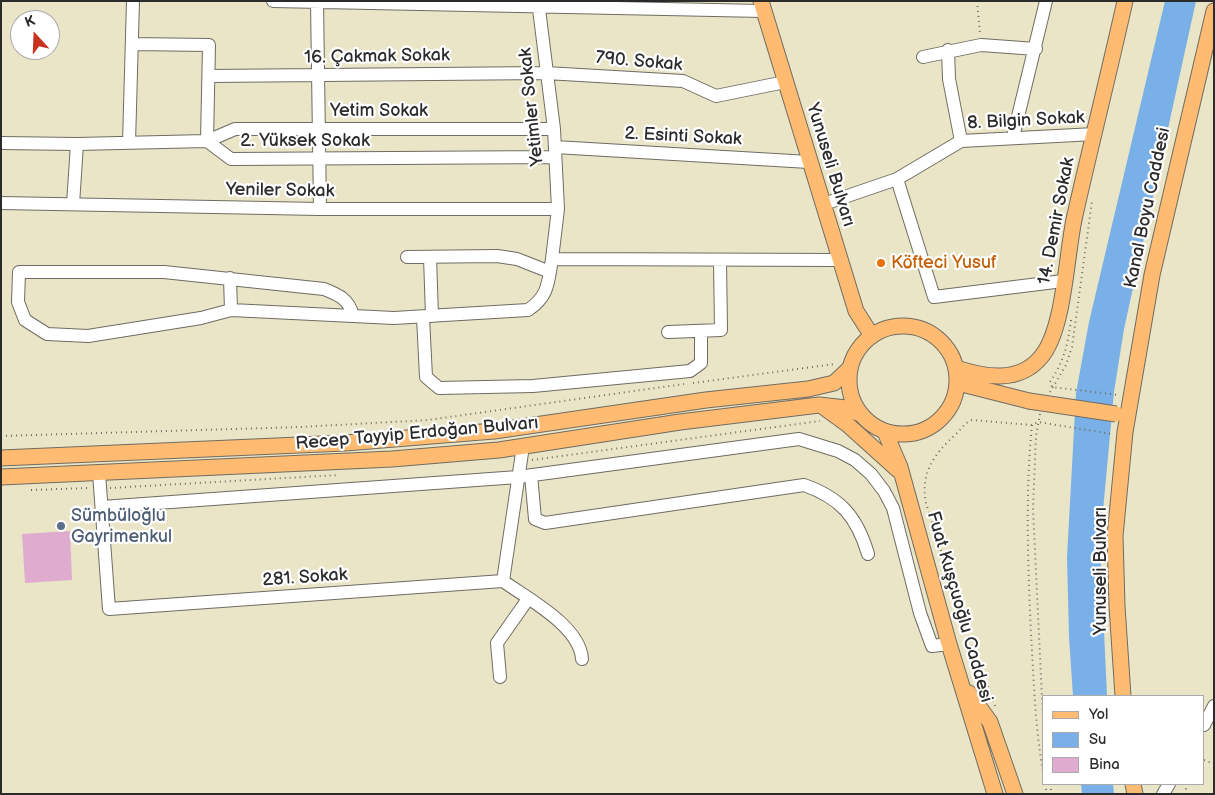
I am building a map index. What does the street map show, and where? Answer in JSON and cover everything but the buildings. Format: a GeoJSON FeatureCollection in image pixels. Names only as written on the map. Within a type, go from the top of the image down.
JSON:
{"type":"FeatureCollection","features":[{"type":"Feature","properties":{"kind":"main road","name":"14. Demir Sokak"},"geometry":{"type":"LineString","coordinates":[[956,368],[982,376],[1003,376],[1022,371],[1040,358],[1053,335],[1074,217],[1125,1]]}},
{"type":"Feature","properties":{"kind":"main road","name":"Yunuseli Bulvarı"},"geometry":{"type":"LineString","coordinates":[[762,6],[856,312],[872,336]]}},
{"type":"Feature","properties":{"kind":"main road","name":"Kanal Boyu Caddesi"},"geometry":{"type":"LineString","coordinates":[[1122,415],[1152,275],[1214,11]]}},
{"type":"Feature","properties":{"kind":"main road"},"geometry":{"type":"LineString","coordinates":[[898,326],[920,329],[930,333],[947,348],[956,368],[958,383],[949,409],[935,424],[912,434],[885,432],[862,415],[851,394],[845,366],[872,336],[898,326]]}},
{"type":"Feature","properties":{"kind":"main road","name":"Recep Tayyip Erdoğan Bulvarı"},"geometry":{"type":"LineString","coordinates":[[1,458],[346,444],[494,431],[706,400],[808,389],[834,384],[845,366]]}},
{"type":"Feature","properties":{"kind":"main road"},"geometry":{"type":"LineString","coordinates":[[958,383],[1044,404],[1122,415]]}},
{"type":"Feature","properties":{"kind":"main road"},"geometry":{"type":"LineString","coordinates":[[820,405],[848,425],[902,473]]}},
{"type":"Feature","properties":{"kind":"main road","name":"Recep Tayyip Erdoğan Bulvarı"},"geometry":{"type":"LineString","coordinates":[[2,478],[392,459],[523,446],[680,422],[820,405],[846,408],[862,415]]}},
{"type":"Feature","properties":{"kind":"main road","name":"Yunuseli Bulvarı"},"geometry":{"type":"LineString","coordinates":[[1122,415],[1115,536],[1123,695]]}},
{"type":"Feature","properties":{"kind":"main road","name":"Fuat Kuşçuoğlu Caddesi"},"geometry":{"type":"LineString","coordinates":[[885,432],[902,473],[960,682],[995,794]]}},
{"type":"Feature","properties":{"kind":"main road"},"geometry":{"type":"LineString","coordinates":[[960,682],[990,722],[1015,794]]}},
{"type":"Feature","properties":{"kind":"street"},"geometry":{"type":"LineString","coordinates":[[129,143],[133,1]]}},
{"type":"Feature","properties":{"kind":"street"},"geometry":{"type":"LineString","coordinates":[[273,1],[762,6]]}},
{"type":"Feature","properties":{"kind":"street"},"geometry":{"type":"LineString","coordinates":[[1014,137],[1046,1]]}},
{"type":"Feature","properties":{"kind":"street"},"geometry":{"type":"LineString","coordinates":[[317,2],[320,209]]}},
{"type":"Feature","properties":{"kind":"street","name":"Yetimler Sokak"},"geometry":{"type":"LineString","coordinates":[[230,278],[164,272],[19,272],[18,302],[26,320],[47,334],[88,336],[201,318],[231,310],[353,316],[428,316],[528,310],[540,302],[548,286],[558,208],[554,129],[538,4]]}},
{"type":"Feature","properties":{"kind":"street"},"geometry":{"type":"LineString","coordinates":[[1,143],[77,144],[207,141],[209,45],[132,44]]}},
{"type":"Feature","properties":{"kind":"street"},"geometry":{"type":"LineString","coordinates":[[923,57],[948,50],[981,46],[1036,49]]}},
{"type":"Feature","properties":{"kind":"street"},"geometry":{"type":"LineString","coordinates":[[948,50],[949,79],[961,141]]}},
{"type":"Feature","properties":{"kind":"street","name":"16. Çakmak Sokak"},"geometry":{"type":"LineString","coordinates":[[209,76],[546,73]]}},
{"type":"Feature","properties":{"kind":"street","name":"790. Sokak"},"geometry":{"type":"LineString","coordinates":[[546,73],[683,81],[716,96],[785,82]]}},
{"type":"Feature","properties":{"kind":"street","name":"Yetim Sokak"},"geometry":{"type":"LineString","coordinates":[[207,141],[235,129],[554,129]]}},
{"type":"Feature","properties":{"kind":"street","name":"8. Bilgin Sokak"},"geometry":{"type":"LineString","coordinates":[[824,204],[897,179],[961,141],[1095,134]]}},
{"type":"Feature","properties":{"kind":"street","name":"2. Yüksek Sokak"},"geometry":{"type":"LineString","coordinates":[[207,141],[231,159],[555,152]]}},
{"type":"Feature","properties":{"kind":"street"},"geometry":{"type":"LineString","coordinates":[[73,204],[77,144]]}},
{"type":"Feature","properties":{"kind":"street","name":"2. Esinti Sokak"},"geometry":{"type":"LineString","coordinates":[[555,152],[809,162]]}},
{"type":"Feature","properties":{"kind":"street"},"geometry":{"type":"LineString","coordinates":[[897,179],[934,297],[1063,281]]}},
{"type":"Feature","properties":{"kind":"street","name":"Yeniler Sokak"},"geometry":{"type":"LineString","coordinates":[[1,203],[320,209],[558,208]]}},
{"type":"Feature","properties":{"kind":"street"},"geometry":{"type":"LineString","coordinates":[[430,256],[426,377],[439,388],[534,386],[690,371],[701,363],[701,331]]}},
{"type":"Feature","properties":{"kind":"street"},"geometry":{"type":"LineString","coordinates":[[407,257],[497,256],[516,259],[550,272]]}},
{"type":"Feature","properties":{"kind":"street"},"geometry":{"type":"LineString","coordinates":[[552,259],[840,260]]}},
{"type":"Feature","properties":{"kind":"street"},"geometry":{"type":"LineString","coordinates":[[668,332],[722,330],[720,260]]}},
{"type":"Feature","properties":{"kind":"street"},"geometry":{"type":"LineString","coordinates":[[231,310],[230,278],[324,289],[342,296],[350,304],[353,316]]}},
{"type":"Feature","properties":{"kind":"street"},"geometry":{"type":"LineString","coordinates":[[102,507],[525,476],[799,439],[838,452],[855,460],[871,474],[884,491],[892,508],[917,604],[932,646],[949,644]]}},
{"type":"Feature","properties":{"kind":"street"},"geometry":{"type":"LineString","coordinates":[[523,446],[525,476],[535,518],[545,523],[804,485],[832,498],[849,513],[861,531],[868,554]]}},
{"type":"Feature","properties":{"kind":"street","name":"281. Sokak"},"geometry":{"type":"LineString","coordinates":[[99,474],[109,609],[503,581]]}},
{"type":"Feature","properties":{"kind":"street"},"geometry":{"type":"LineString","coordinates":[[525,476],[503,581],[568,628],[578,642],[582,659]]}},
{"type":"Feature","properties":{"kind":"street"},"geometry":{"type":"LineString","coordinates":[[500,677],[497,643],[528,599]]}},
{"type":"Feature","properties":{"kind":"street"},"geometry":{"type":"LineString","coordinates":[[1205,723],[1214,706]]}},
{"type":"Feature","properties":{"kind":"path"},"geometry":{"type":"LineString","coordinates":[[976,1],[981,46]]}},
{"type":"Feature","properties":{"kind":"path"},"geometry":{"type":"LineString","coordinates":[[1042,699],[1033,508],[1038,422],[1044,404],[1066,365],[1072,347],[1094,195]]}},
{"type":"Feature","properties":{"kind":"path"},"geometry":{"type":"LineString","coordinates":[[1,436],[300,427],[428,420],[845,366]]}},
{"type":"Feature","properties":{"kind":"path"},"geometry":{"type":"LineString","coordinates":[[1057,388],[1118,396]]}},
{"type":"Feature","properties":{"kind":"path"},"geometry":{"type":"LineString","coordinates":[[996,710],[987,683],[980,675],[929,512],[924,491],[925,478],[931,463],[966,422],[978,419],[1032,425],[1038,422],[1111,432]]}},
{"type":"Feature","properties":{"kind":"path"},"geometry":{"type":"LineString","coordinates":[[1032,425],[1027,490],[1029,586],[1035,703],[1042,761]]}},
{"type":"Feature","properties":{"kind":"water"},"geometry":{"type":"Polygon","coordinates":[[[1165,1],[1196,1],[1124,329],[1114,392],[1100,543],[1107,695],[1073,695],[1069,637],[1067,557],[1076,393],[1089,322],[1165,1]]]}},
{"type":"Feature","properties":{"kind":"water"},"geometry":{"type":"Polygon","coordinates":[[[1081,785],[1113,785],[1114,794],[1082,794],[1081,785]]]}},
{"type":"Feature","properties":{"kind":"place","name":"Köfteci Yusuf"},"geometry":{"type":"Point","coordinates":[881,263]}},
{"type":"Feature","properties":{"kind":"place","name":"Sümbüloğlu Gayrimenkul"},"geometry":{"type":"Point","coordinates":[61,526]}}]}
